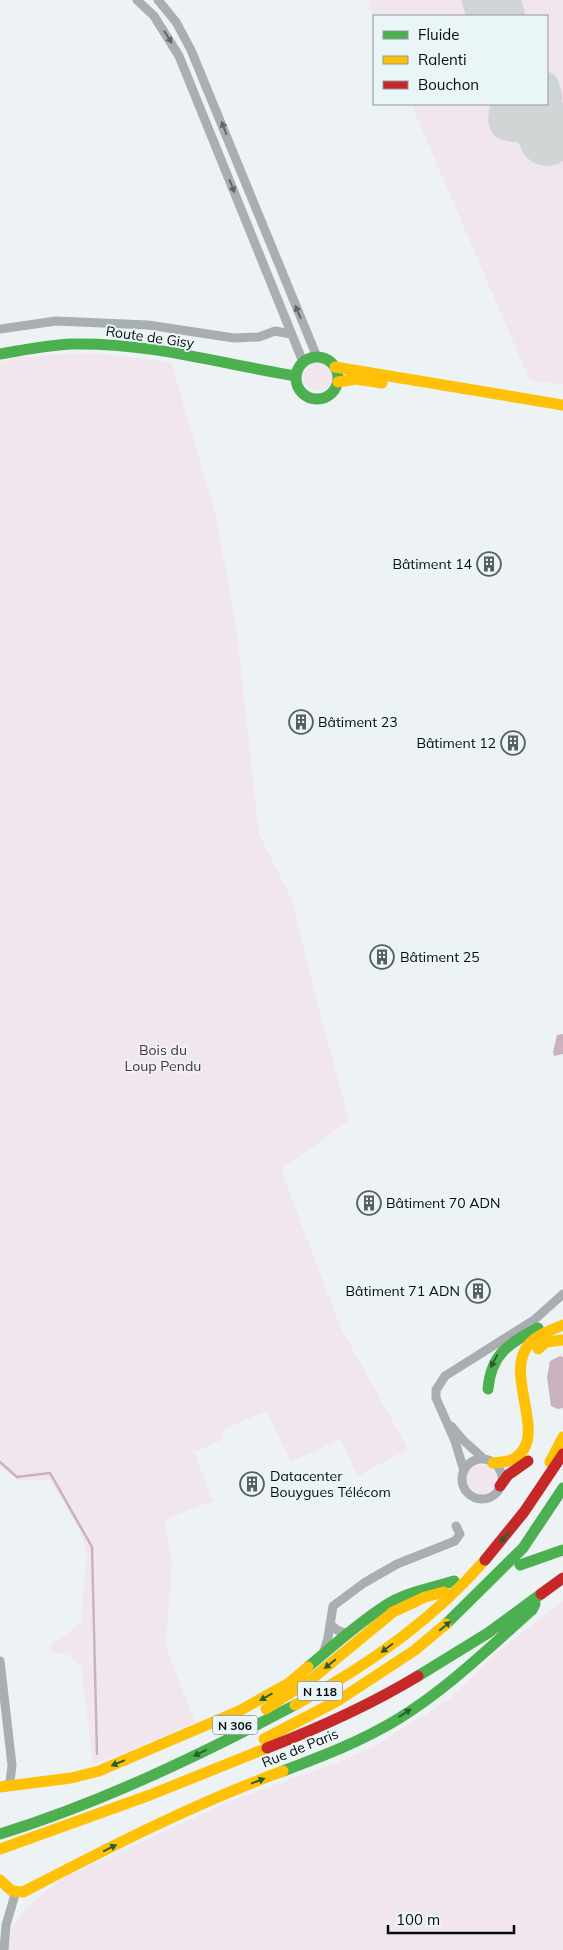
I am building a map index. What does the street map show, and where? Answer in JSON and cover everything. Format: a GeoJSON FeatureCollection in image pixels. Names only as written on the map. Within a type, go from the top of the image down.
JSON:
{"type":"FeatureCollection","features":[{"type":"Feature","properties":{"kind":"main road","name":"Route de Gisy"},"geometry":{"type":"LineString","coordinates":[[0,354],[25,349],[82,344],[125,347],[296,376]]}},
{"type":"Feature","properties":{"kind":"main road"},"geometry":{"type":"LineString","coordinates":[[317,356],[327,359],[335,367],[338,382],[334,391],[328,396],[316,399],[303,394],[299,388],[296,376],[302,362],[317,356]]}},
{"type":"Feature","properties":{"kind":"main road"},"geometry":{"type":"LineString","coordinates":[[335,367],[563,405]]}},
{"type":"Feature","properties":{"kind":"main road"},"geometry":{"type":"LineString","coordinates":[[338,382],[356,379],[364,380],[563,413]]}},
{"type":"Feature","properties":{"kind":"main road"},"geometry":{"type":"LineString","coordinates":[[488,1389],[490,1368],[504,1348],[528,1333],[563,1317]]}},
{"type":"Feature","properties":{"kind":"main road"},"geometry":{"type":"LineString","coordinates":[[488,1461],[508,1462],[514,1460],[525,1454],[531,1446],[533,1434],[521,1373],[522,1357],[525,1350],[536,1337],[563,1325]]}},
{"type":"Feature","properties":{"kind":"main road"},"geometry":{"type":"LineString","coordinates":[[540,1431],[530,1363],[532,1356],[541,1345],[553,1340],[563,1340]]}},
{"type":"Feature","properties":{"kind":"main road"},"geometry":{"type":"LineString","coordinates":[[525,1513],[541,1477],[563,1437]]}},
{"type":"Feature","properties":{"kind":"main road"},"geometry":{"type":"LineString","coordinates":[[500,1486],[508,1474],[530,1460],[536,1452]]}},
{"type":"Feature","properties":{"kind":"main road","name":"N 118"},"geometry":{"type":"LineString","coordinates":[[4,1829],[72,1810],[133,1785],[249,1729],[330,1686],[375,1657],[428,1617],[452,1595],[496,1548],[525,1513],[563,1454]]}},
{"type":"Feature","properties":{"kind":"main road","name":"N 118"},"geometry":{"type":"LineString","coordinates":[[0,1849],[13,1846],[150,1795],[194,1776],[340,1700],[415,1650],[450,1621],[523,1548],[563,1488]]}},
{"type":"Feature","properties":{"kind":"main road"},"geometry":{"type":"LineString","coordinates":[[563,1545],[523,1561],[563,1550]]}},
{"type":"Feature","properties":{"kind":"main road","name":"Rue de Paris"},"geometry":{"type":"LineString","coordinates":[[14,1892],[24,1892],[164,1821],[224,1794],[339,1750],[378,1731],[458,1675],[532,1610],[541,1594],[563,1578]]}},
{"type":"Feature","properties":{"kind":"main road"},"geometry":{"type":"LineString","coordinates":[[2,1788],[71,1778],[99,1771],[264,1699],[289,1683],[347,1634],[388,1604],[405,1596],[454,1581]]}},
{"type":"Feature","properties":{"kind":"main road","name":"N 306"},"geometry":{"type":"LineString","coordinates":[[4,1829],[103,1788],[217,1735],[263,1711],[313,1678],[393,1612],[425,1597],[444,1592]]}},
{"type":"Feature","properties":{"kind":"main road","name":"N 306"},"geometry":{"type":"LineString","coordinates":[[194,1776],[311,1730],[384,1697],[488,1633],[541,1594]]}},
{"type":"Feature","properties":{"kind":"main road"},"geometry":{"type":"LineString","coordinates":[[0,1883],[14,1892]]}},
{"type":"Feature","properties":{"kind":"street"},"geometry":{"type":"LineString","coordinates":[[137,0],[154,16],[179,56],[302,362]]}},
{"type":"Feature","properties":{"kind":"street"},"geometry":{"type":"LineString","coordinates":[[158,0],[176,22],[191,50],[317,356]]}},
{"type":"Feature","properties":{"kind":"street"},"geometry":{"type":"LineString","coordinates":[[0,329],[56,321],[148,325],[234,338],[259,337],[274,331],[291,334]]}},
{"type":"Feature","properties":{"kind":"street"},"geometry":{"type":"LineString","coordinates":[[448,1422],[463,1440],[500,1473],[500,1486],[492,1496],[479,1498],[472,1496],[464,1487],[462,1482],[464,1471],[448,1422],[436,1398],[436,1390],[445,1376],[534,1320],[563,1294]]}},
{"type":"Feature","properties":{"kind":"street"},"geometry":{"type":"LineString","coordinates":[[464,1471],[472,1462],[488,1461]]}},
{"type":"Feature","properties":{"kind":"street"},"geometry":{"type":"LineString","coordinates":[[323,1654],[333,1606],[364,1583],[396,1564],[455,1542],[460,1534],[456,1526]]}},
{"type":"Feature","properties":{"kind":"street"},"geometry":{"type":"LineString","coordinates":[[330,1624],[337,1630],[347,1634]]}},
{"type":"Feature","properties":{"kind":"street"},"geometry":{"type":"LineString","coordinates":[[0,1661],[12,1765],[10,1782],[2,1788]]}},
{"type":"Feature","properties":{"kind":"street"},"geometry":{"type":"LineString","coordinates":[[0,1719],[8,1725]]}},
{"type":"Feature","properties":{"kind":"street"},"geometry":{"type":"LineString","coordinates":[[4,1950],[6,1925],[14,1899],[14,1892]]}},
{"type":"Feature","properties":{"kind":"green space"},"geometry":{"type":"Polygon","coordinates":[[[367,0],[563,0],[563,384],[530,381],[411,105],[548,105],[548,15],[373,15],[367,0]]]}},
{"type":"Feature","properties":{"kind":"green space","name":"Bois du Loup Pendu"},"geometry":{"type":"Polygon","coordinates":[[[90,353],[171,362],[215,512],[236,625],[259,834],[292,900],[349,1120],[281,1170],[341,1328],[408,1449],[358,1476],[340,1439],[291,1462],[266,1411],[222,1430],[224,1439],[194,1452],[213,1501],[164,1520],[172,1563],[166,1647],[195,1722],[137,1748],[93,1764],[81,1667],[69,1655],[52,1652],[52,1643],[69,1633],[81,1622],[87,1551],[77,1525],[50,1480],[19,1481],[0,1466],[0,362],[18,357],[90,353]]]}},
{"type":"Feature","properties":{"kind":"green space"},"geometry":{"type":"Polygon","coordinates":[[[318,363],[328,367],[332,377],[328,387],[318,391],[308,387],[304,377],[308,367],[318,363]]]}},
{"type":"Feature","properties":{"kind":"green space"},"geometry":{"type":"Polygon","coordinates":[[[481,1464],[491,1469],[496,1479],[491,1489],[481,1494],[471,1489],[466,1479],[471,1469],[481,1464]]]}},
{"type":"Feature","properties":{"kind":"green space"},"geometry":{"type":"Polygon","coordinates":[[[563,1601],[563,1950],[9,1950],[8,1934],[29,1905],[61,1879],[228,1802],[338,1762],[375,1746],[449,1699],[494,1655],[563,1601]]]}},
{"type":"Feature","properties":{"kind":"shaded area"},"geometry":{"type":"Polygon","coordinates":[[[563,1034],[563,1054],[554,1056],[553,1052],[557,1035],[563,1034]]]}},
{"type":"Feature","properties":{"kind":"shaded area"},"geometry":{"type":"Polygon","coordinates":[[[560,1356],[563,1357],[563,1408],[558,1409],[551,1406],[547,1377],[550,1361],[560,1356]]]}},
{"type":"Feature","properties":{"kind":"waterway"},"geometry":{"type":"LineString","coordinates":[[0,1462],[17,1477],[50,1473],[92,1547],[97,1754]]}},
{"type":"Feature","properties":{"kind":"taxiway"},"geometry":{"type":"LineString","coordinates":[[501,105],[499,121],[502,128],[524,131],[534,127],[542,122],[548,114],[551,105],[551,94],[548,86]]}},
{"type":"Feature","properties":{"kind":"runway"},"geometry":{"type":"LineString","coordinates":[[490,0],[497,15]]}},
{"type":"Feature","properties":{"kind":"runway"},"geometry":{"type":"LineString","coordinates":[[533,105],[547,138]]}},
{"type":"Feature","properties":{"kind":"traffic: fast"},"geometry":{"type":"LineString","coordinates":[[0,354],[54,345],[100,344],[128,346],[296,376]]}},
{"type":"Feature","properties":{"kind":"traffic: fast"},"geometry":{"type":"LineString","coordinates":[[321,357],[329,360],[335,366],[338,378],[335,390],[329,396],[313,399],[305,396],[299,390],[296,374],[299,366],[305,360],[321,357]]}},
{"type":"Feature","properties":{"kind":"traffic: fast"},"geometry":{"type":"LineString","coordinates":[[488,1389],[497,1358],[518,1339],[538,1328]]}},
{"type":"Feature","properties":{"kind":"traffic: fast"},"geometry":{"type":"LineString","coordinates":[[446,1624],[523,1548],[563,1488]]}},
{"type":"Feature","properties":{"kind":"traffic: fast"},"geometry":{"type":"LineString","coordinates":[[520,1565],[563,1550]]}},
{"type":"Feature","properties":{"kind":"traffic: fast"},"geometry":{"type":"LineString","coordinates":[[308,1667],[357,1626],[388,1604],[411,1593],[454,1581]]}},
{"type":"Feature","properties":{"kind":"traffic: fast"},"geometry":{"type":"LineString","coordinates":[[418,1676],[488,1633],[541,1594]]}},
{"type":"Feature","properties":{"kind":"traffic: fast"},"geometry":{"type":"LineString","coordinates":[[283,1771],[356,1741],[398,1719],[434,1695],[467,1668],[532,1610],[535,1604]]}},
{"type":"Feature","properties":{"kind":"traffic: fast"},"geometry":{"type":"LineString","coordinates":[[0,1834],[114,1792],[223,1742],[295,1705]]}},
{"type":"Feature","properties":{"kind":"traffic: slow"},"geometry":{"type":"LineString","coordinates":[[335,367],[563,405]]}},
{"type":"Feature","properties":{"kind":"traffic: slow"},"geometry":{"type":"LineString","coordinates":[[338,382],[356,379],[382,383]]}},
{"type":"Feature","properties":{"kind":"traffic: slow"},"geometry":{"type":"LineString","coordinates":[[493,1463],[513,1459],[525,1448],[528,1434],[520,1369],[523,1354],[536,1338],[563,1325]]}},
{"type":"Feature","properties":{"kind":"traffic: slow"},"geometry":{"type":"LineString","coordinates":[[538,1349],[546,1342],[563,1340]]}},
{"type":"Feature","properties":{"kind":"traffic: slow"},"geometry":{"type":"LineString","coordinates":[[550,1462],[563,1437]]}},
{"type":"Feature","properties":{"kind":"traffic: slow"},"geometry":{"type":"LineString","coordinates":[[295,1705],[347,1675],[397,1641],[443,1603],[485,1560]]}},
{"type":"Feature","properties":{"kind":"traffic: slow"},"geometry":{"type":"LineString","coordinates":[[266,1709],[313,1678],[393,1612],[425,1597],[444,1592]]}},
{"type":"Feature","properties":{"kind":"traffic: slow"},"geometry":{"type":"LineString","coordinates":[[264,1739],[339,1700],[415,1650],[446,1624]]}},
{"type":"Feature","properties":{"kind":"traffic: slow"},"geometry":{"type":"LineString","coordinates":[[0,1787],[71,1778],[99,1771],[239,1711],[289,1683],[308,1667]]}},
{"type":"Feature","properties":{"kind":"traffic: slow"},"geometry":{"type":"LineString","coordinates":[[0,1849],[150,1795],[267,1748]]}},
{"type":"Feature","properties":{"kind":"traffic: slow"},"geometry":{"type":"LineString","coordinates":[[0,1880],[12,1891],[23,1892],[184,1812],[283,1771]]}},
{"type":"Feature","properties":{"kind":"traffic: jam"},"geometry":{"type":"LineString","coordinates":[[485,1560],[524,1512],[563,1454]]}},
{"type":"Feature","properties":{"kind":"traffic: jam"},"geometry":{"type":"LineString","coordinates":[[500,1486],[508,1475],[528,1461]]}},
{"type":"Feature","properties":{"kind":"traffic: jam"},"geometry":{"type":"LineString","coordinates":[[541,1594],[563,1578]]}},
{"type":"Feature","properties":{"kind":"traffic: jam"},"geometry":{"type":"LineString","coordinates":[[267,1748],[344,1715],[418,1676]]}},
{"type":"Feature","properties":{"kind":"place","name":"Bâtiment 14"},"geometry":{"type":"Point","coordinates":[489,564]}},
{"type":"Feature","properties":{"kind":"place","name":"Bâtiment 23"},"geometry":{"type":"Point","coordinates":[301,722]}},
{"type":"Feature","properties":{"kind":"place","name":"Bâtiment 12"},"geometry":{"type":"Point","coordinates":[513,743]}},
{"type":"Feature","properties":{"kind":"place","name":"Bâtiment 25"},"geometry":{"type":"Point","coordinates":[382,957]}},
{"type":"Feature","properties":{"kind":"place","name":"Bâtiment 70 ADN"},"geometry":{"type":"Point","coordinates":[369,1203]}},
{"type":"Feature","properties":{"kind":"place","name":"Bâtiment 71 ADN"},"geometry":{"type":"Point","coordinates":[478,1291]}},
{"type":"Feature","properties":{"kind":"place","name":"Datacenter Bouygues Télécom"},"geometry":{"type":"Point","coordinates":[252,1484]}}]}
